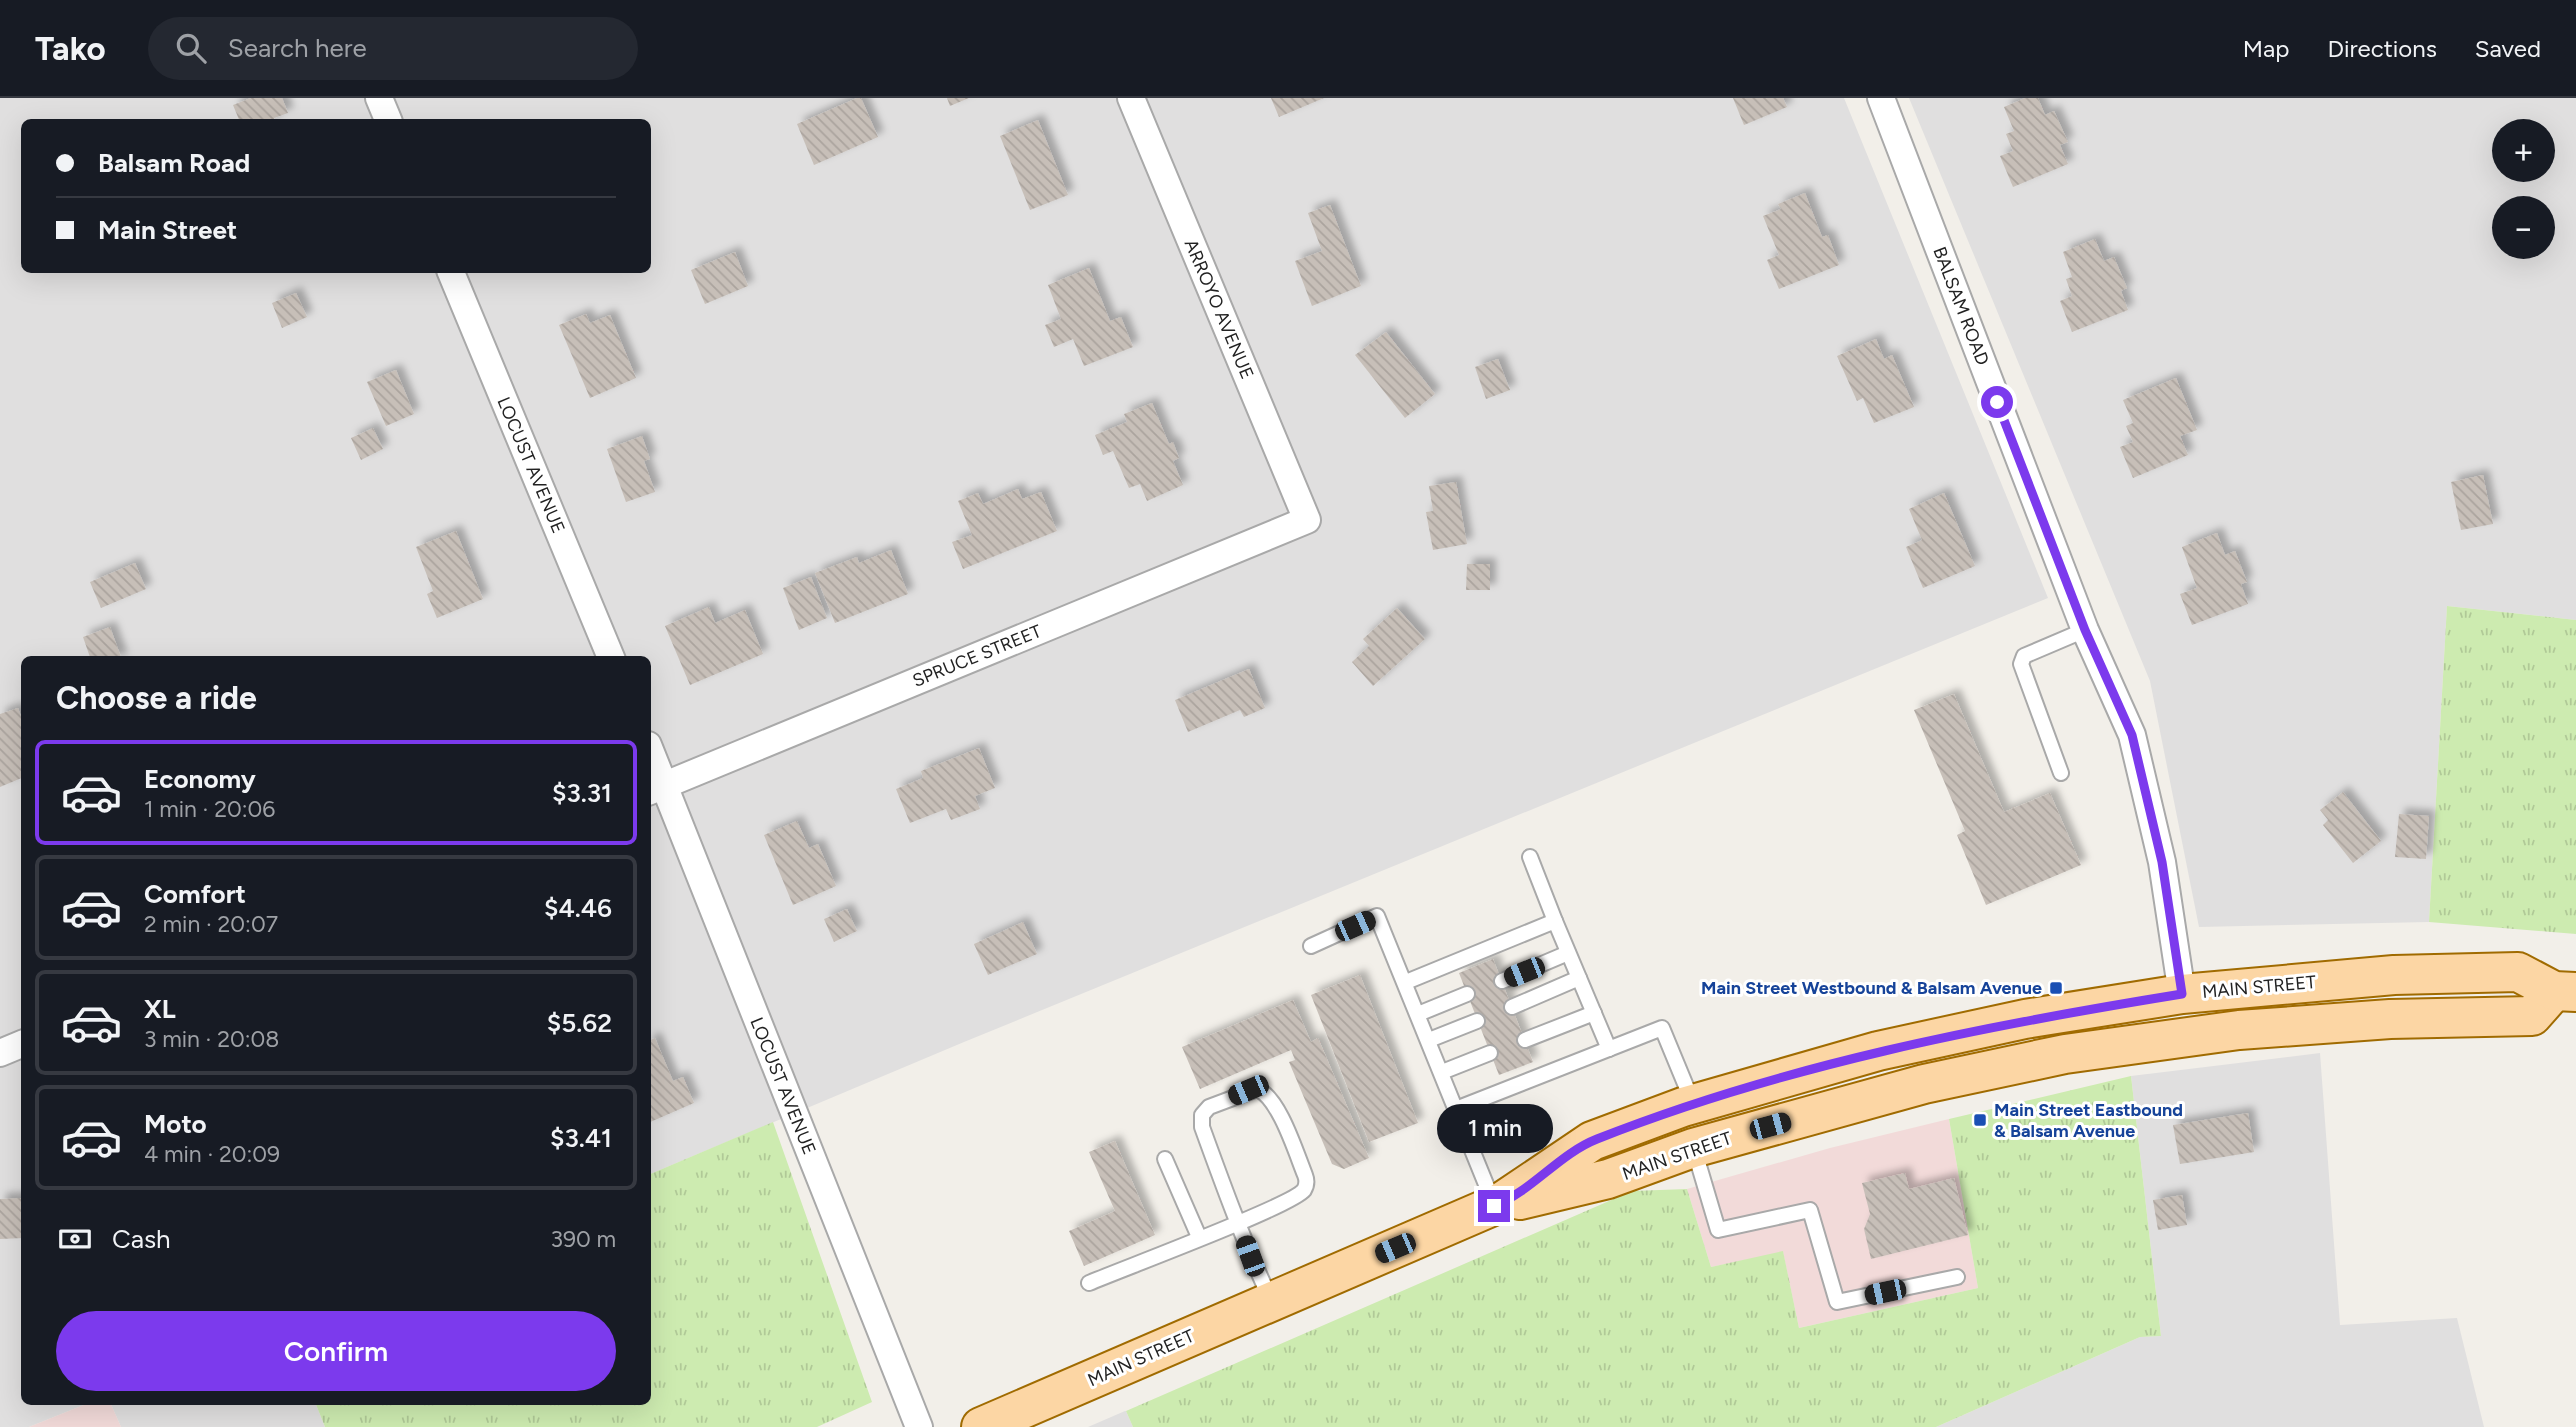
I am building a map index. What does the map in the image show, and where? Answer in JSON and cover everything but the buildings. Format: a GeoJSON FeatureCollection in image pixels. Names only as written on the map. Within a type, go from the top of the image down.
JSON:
{"type":"FeatureCollection","features":[{"type":"Feature","properties":{"kind":"main road","name":"MAIN STREET"},"geometry":{"type":"LineString","coordinates":[[1494,1206],[1592,1141],[1694,1104],[1878,1051],[2025,1019],[2182,994],[2394,975],[2518,972],[2565,991]]}},
{"type":"Feature","properties":{"kind":"main road","name":"MAIN STREET"},"geometry":{"type":"LineString","coordinates":[[981,1427],[1494,1206],[1608,1179],[1693,1147],[1924,1084],[2065,1054],[2239,1030],[2390,1019],[2532,1016],[2565,991]]}},
{"type":"Feature","properties":{"kind":"main road"},"geometry":{"type":"LineString","coordinates":[[1924,1084],[1989,1056],[2151,1018],[2168,1009],[2182,994]]}},
{"type":"Feature","properties":{"kind":"street"},"geometry":{"type":"LineString","coordinates":[[379,98],[388,119]]}},
{"type":"Feature","properties":{"kind":"street","name":"ARROYO AVENUE"},"geometry":{"type":"LineString","coordinates":[[1131,98],[1307,520]]}},
{"type":"Feature","properties":{"kind":"street","name":"BALSAM ROAD"},"geometry":{"type":"LineString","coordinates":[[1881,98],[2085,630],[2132,735],[2162,862],[2182,994]]}},
{"type":"Feature","properties":{"kind":"street","name":"LOCUST AVENUE"},"geometry":{"type":"LineString","coordinates":[[451,273],[610,656]]}},
{"type":"Feature","properties":{"kind":"street","name":"SPRUCE STREET"},"geometry":{"type":"LineString","coordinates":[[656,789],[1307,520]]}},
{"type":"Feature","properties":{"kind":"street","name":"LOCUST AVENUE"},"geometry":{"type":"LineString","coordinates":[[651,762],[656,789],[919,1427]]}},
{"type":"Feature","properties":{"kind":"street"},"geometry":{"type":"LineString","coordinates":[[0,1053],[21,1044]]}},
{"type":"Feature","properties":{"kind":"lane"},"geometry":{"type":"LineString","coordinates":[[2061,773],[2021,664],[2024,656],[2085,630]]}},
{"type":"Feature","properties":{"kind":"lane"},"geometry":{"type":"LineString","coordinates":[[1530,857],[1609,1049]]}},
{"type":"Feature","properties":{"kind":"lane"},"geometry":{"type":"LineString","coordinates":[[1311,946],[1377,916],[1406,982],[1494,1206]]}},
{"type":"Feature","properties":{"kind":"lane"},"geometry":{"type":"LineString","coordinates":[[1406,982],[1555,921]]}},
{"type":"Feature","properties":{"kind":"lane"},"geometry":{"type":"LineString","coordinates":[[1502,981],[1568,953]]}},
{"type":"Feature","properties":{"kind":"lane"},"geometry":{"type":"LineString","coordinates":[[1512,1007],[1579,978]]}},
{"type":"Feature","properties":{"kind":"lane"},"geometry":{"type":"LineString","coordinates":[[1418,1014],[1467,994]]}},
{"type":"Feature","properties":{"kind":"lane"},"geometry":{"type":"LineString","coordinates":[[1524,1040],[1594,1013]]}},
{"type":"Feature","properties":{"kind":"lane"},"geometry":{"type":"LineString","coordinates":[[1429,1040],[1477,1021]]}},
{"type":"Feature","properties":{"kind":"lane"},"geometry":{"type":"LineString","coordinates":[[1456,1109],[1662,1028],[1694,1104]]}},
{"type":"Feature","properties":{"kind":"lane"},"geometry":{"type":"LineString","coordinates":[[1442,1072],[1490,1054]]}},
{"type":"Feature","properties":{"kind":"lane"},"geometry":{"type":"LineString","coordinates":[[1089,1283],[1199,1237],[1238,1222],[1291,1200],[1304,1191],[1307,1182],[1275,1105],[1266,1093],[1258,1089],[1209,1107],[1202,1115],[1202,1126],[1238,1222],[1272,1301]]}},
{"type":"Feature","properties":{"kind":"lane"},"geometry":{"type":"LineString","coordinates":[[1693,1147],[1718,1230],[1810,1210],[1837,1302],[1957,1277]]}},
{"type":"Feature","properties":{"kind":"lane"},"geometry":{"type":"LineString","coordinates":[[1165,1159],[1199,1237]]}},
{"type":"Feature","properties":{"kind":"shaded area"},"geometry":{"type":"Polygon","coordinates":[[[0,98],[1844,98],[2048,598],[964,1042],[651,1174],[651,656],[21,656],[21,1405],[84,1405],[29,1427],[0,1427],[0,98]]]}},
{"type":"Feature","properties":{"kind":"shaded area"},"geometry":{"type":"Polygon","coordinates":[[[1909,98],[2576,98],[2576,620],[2447,606],[2429,922],[2199,927],[2150,681],[1909,98]]]}},
{"type":"Feature","properties":{"kind":"shaded area"},"geometry":{"type":"Polygon","coordinates":[[[2320,1053],[2340,1325],[2457,1318],[2484,1427],[1936,1427],[2140,1337],[2161,1336],[2131,1076],[2320,1053]]]}},
{"type":"Feature","properties":{"kind":"shaded area"},"geometry":{"type":"Polygon","coordinates":[[[1949,1119],[1978,1288],[1799,1328],[1783,1252],[1711,1267],[1687,1189],[1830,1148],[1949,1119]]]}},
{"type":"Feature","properties":{"kind":"shaded area"},"geometry":{"type":"Polygon","coordinates":[[[84,1405],[111,1405],[121,1427],[29,1427],[84,1405]]]}},
{"type":"Feature","properties":{"kind":"shaded area"},"geometry":{"type":"Polygon","coordinates":[[[111,1405],[316,1405],[325,1427],[121,1427],[111,1405]]]}},
{"type":"Feature","properties":{"kind":"shaded area"},"geometry":{"type":"Polygon","coordinates":[[[1125,1411],[1133,1427],[1088,1427],[1125,1411]]]}},
{"type":"Feature","properties":{"kind":"green space"},"geometry":{"type":"Polygon","coordinates":[[[2447,606],[2576,620],[2576,934],[2429,922],[2447,606]]]}},
{"type":"Feature","properties":{"kind":"green space"},"geometry":{"type":"Polygon","coordinates":[[[2131,1076],[2161,1336],[2140,1337],[1936,1427],[1133,1427],[1126,1411],[1632,1191],[1687,1189],[1711,1267],[1783,1251],[1799,1328],[1978,1288],[1949,1119],[2131,1076]]]}},
{"type":"Feature","properties":{"kind":"green space"},"geometry":{"type":"Polygon","coordinates":[[[773,1122],[872,1402],[817,1427],[325,1427],[316,1405],[651,1405],[651,1174],[773,1122]]]}},
{"type":"Feature","properties":{"kind":"place","name":"Main Street Westbound & Balsam Avenue"},"geometry":{"type":"Point","coordinates":[2056,988]}},
{"type":"Feature","properties":{"kind":"place","name":"Main Street Eastbound & Balsam Avenue"},"geometry":{"type":"Point","coordinates":[1980,1120]}},
{"type":"Feature","properties":{"kind":"route"},"geometry":{"type":"LineString","coordinates":[[1494,1206],[1592,1141],[1683,1107],[1878,1051],[2025,1019],[2182,994],[2162,862],[2132,735],[2085,630],[1997,402]]}}]}
